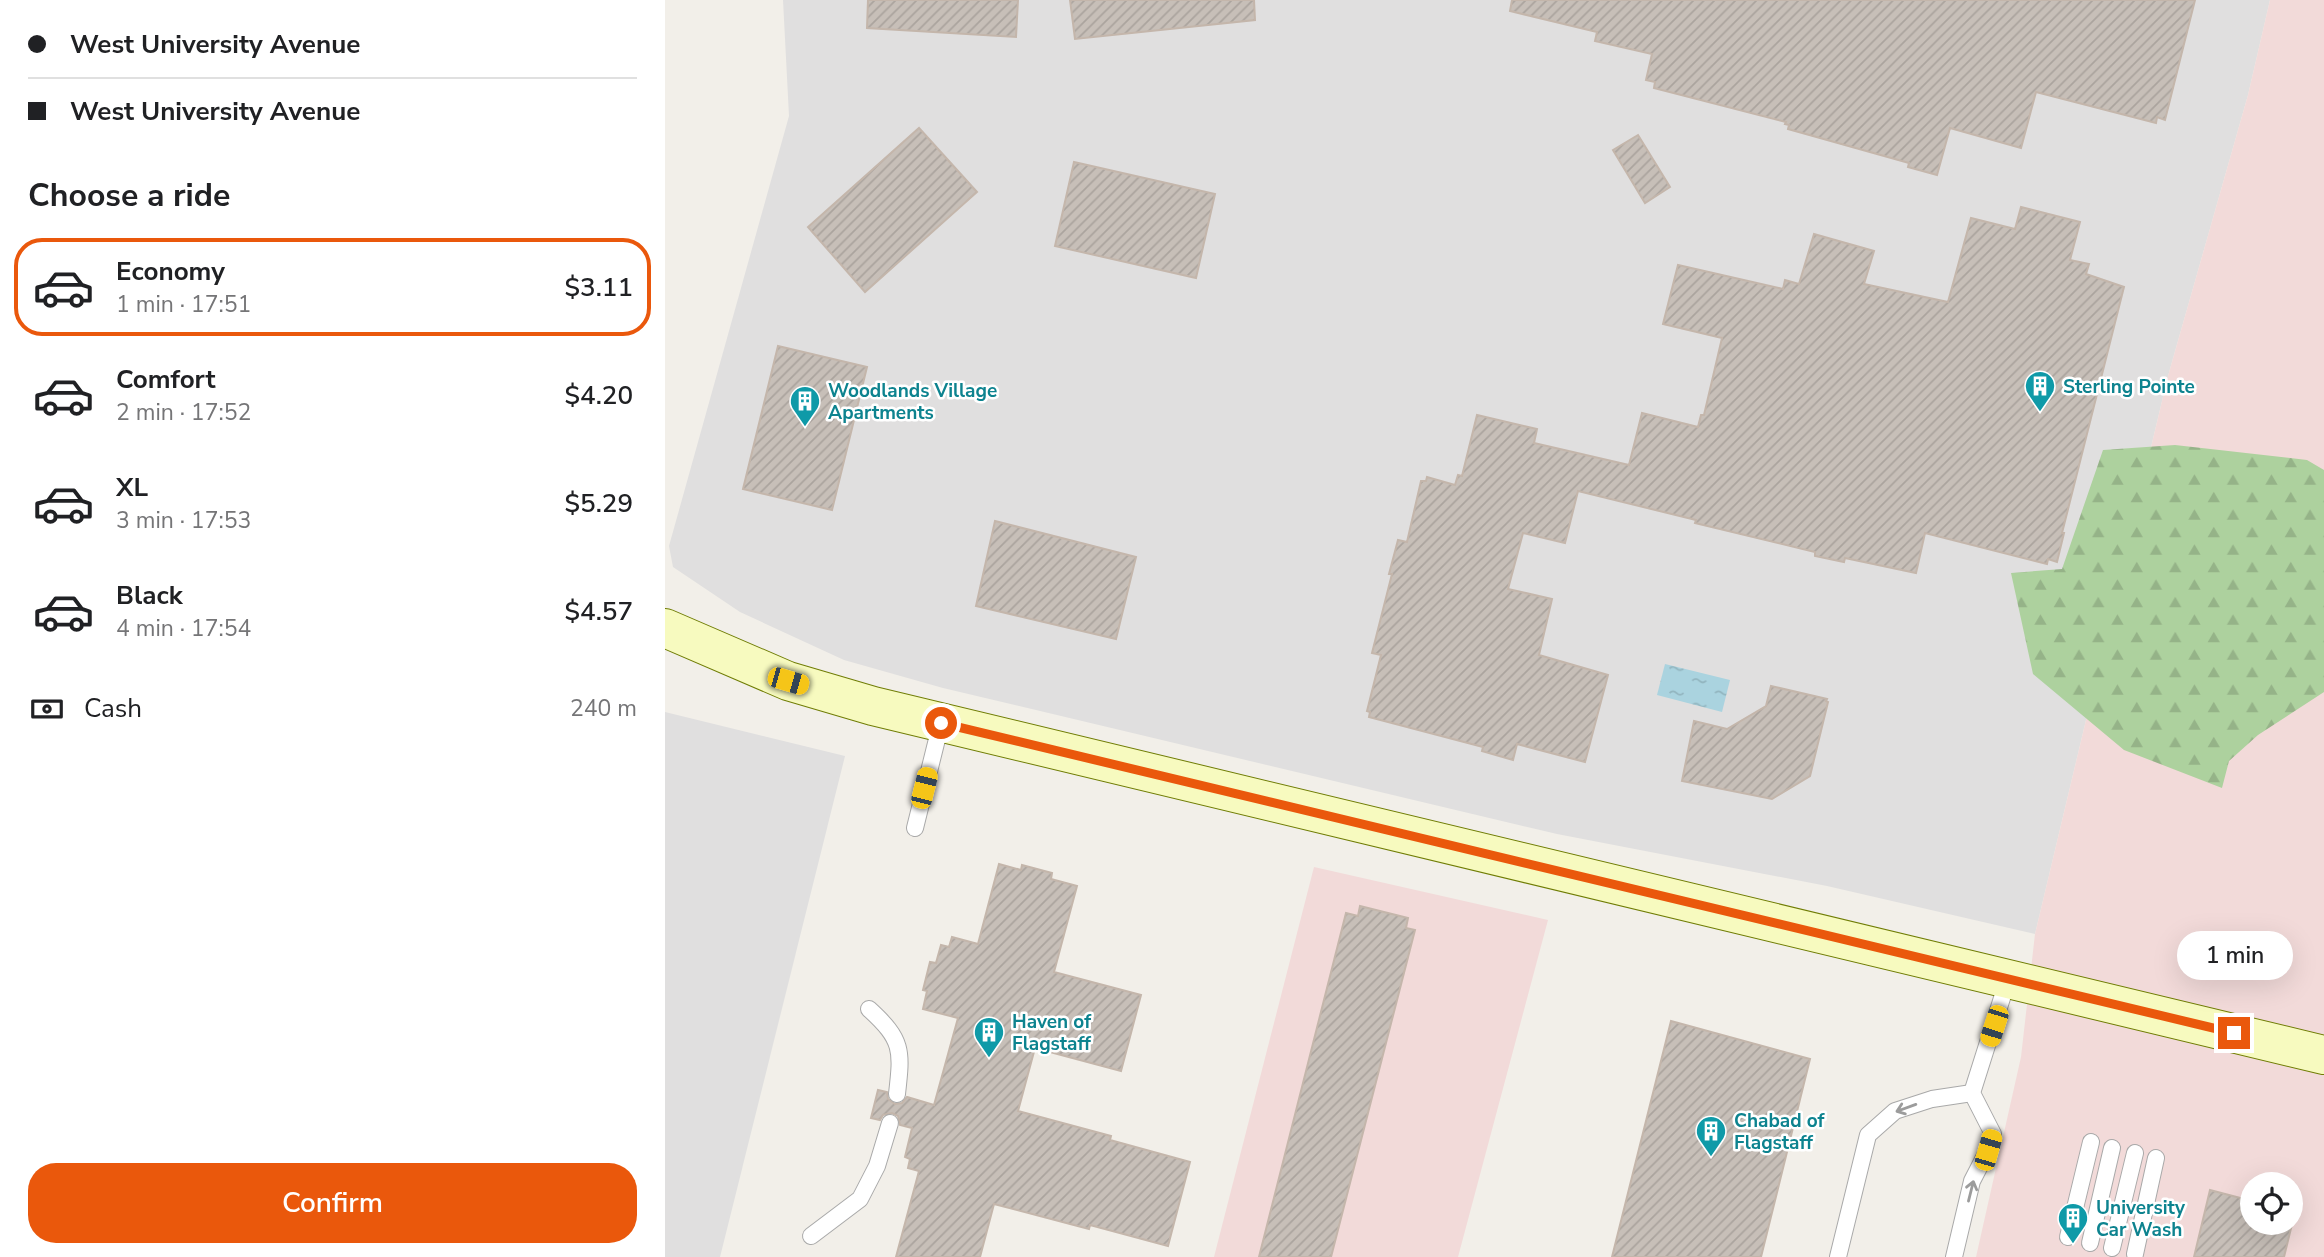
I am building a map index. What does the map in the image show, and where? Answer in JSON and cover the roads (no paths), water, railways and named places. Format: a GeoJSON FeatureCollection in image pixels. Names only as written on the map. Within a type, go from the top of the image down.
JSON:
{"type":"FeatureCollection","features":[{"type":"Feature","properties":{"kind":"street"},"geometry":{"type":"LineString","coordinates":[[665,628],[788,681],[941,723],[2324,1055]]}},
{"type":"Feature","properties":{"kind":"lane"},"geometry":{"type":"LineString","coordinates":[[915,828],[941,723]]}},
{"type":"Feature","properties":{"kind":"lane"},"geometry":{"type":"LineString","coordinates":[[1954,1257],[1972,1181],[1993,1134],[1972,1093],[2008,979]]}},
{"type":"Feature","properties":{"kind":"lane"},"geometry":{"type":"LineString","coordinates":[[869,1009],[897,1040],[901,1062],[897,1094]]}},
{"type":"Feature","properties":{"kind":"lane"},"geometry":{"type":"LineString","coordinates":[[1838,1257],[1868,1135],[1895,1111],[1931,1099],[1972,1093]]}},
{"type":"Feature","properties":{"kind":"lane"},"geometry":{"type":"LineString","coordinates":[[811,1236],[860,1199],[877,1166],[890,1123]]}},
{"type":"Feature","properties":{"kind":"lane"},"geometry":{"type":"LineString","coordinates":[[2068,1237],[2091,1143]]}},
{"type":"Feature","properties":{"kind":"lane"},"geometry":{"type":"LineString","coordinates":[[2090,1243],[2112,1148]]}},
{"type":"Feature","properties":{"kind":"lane"},"geometry":{"type":"LineString","coordinates":[[2112,1248],[2135,1153]]}},
{"type":"Feature","properties":{"kind":"lane"},"geometry":{"type":"LineString","coordinates":[[2135,1254],[2156,1158]]}},
{"type":"Feature","properties":{"kind":"water"},"geometry":{"type":"Polygon","coordinates":[[[1665,664],[1730,680],[1722,712],[1657,695],[1665,664]]]}},
{"type":"Feature","properties":{"kind":"place","name":"Sterling Pointe"},"geometry":{"type":"Point","coordinates":[2040,413]}},
{"type":"Feature","properties":{"kind":"place","name":"Woodlands Village Apartments"},"geometry":{"type":"Point","coordinates":[805,428]}},
{"type":"Feature","properties":{"kind":"place","name":"Haven of Flagstaff"},"geometry":{"type":"Point","coordinates":[989,1059]}},
{"type":"Feature","properties":{"kind":"place","name":"Chabad of Flagstaff"},"geometry":{"type":"Point","coordinates":[1711,1158]}},
{"type":"Feature","properties":{"kind":"place","name":"University Car Wash"},"geometry":{"type":"Point","coordinates":[2073,1245]}}]}
